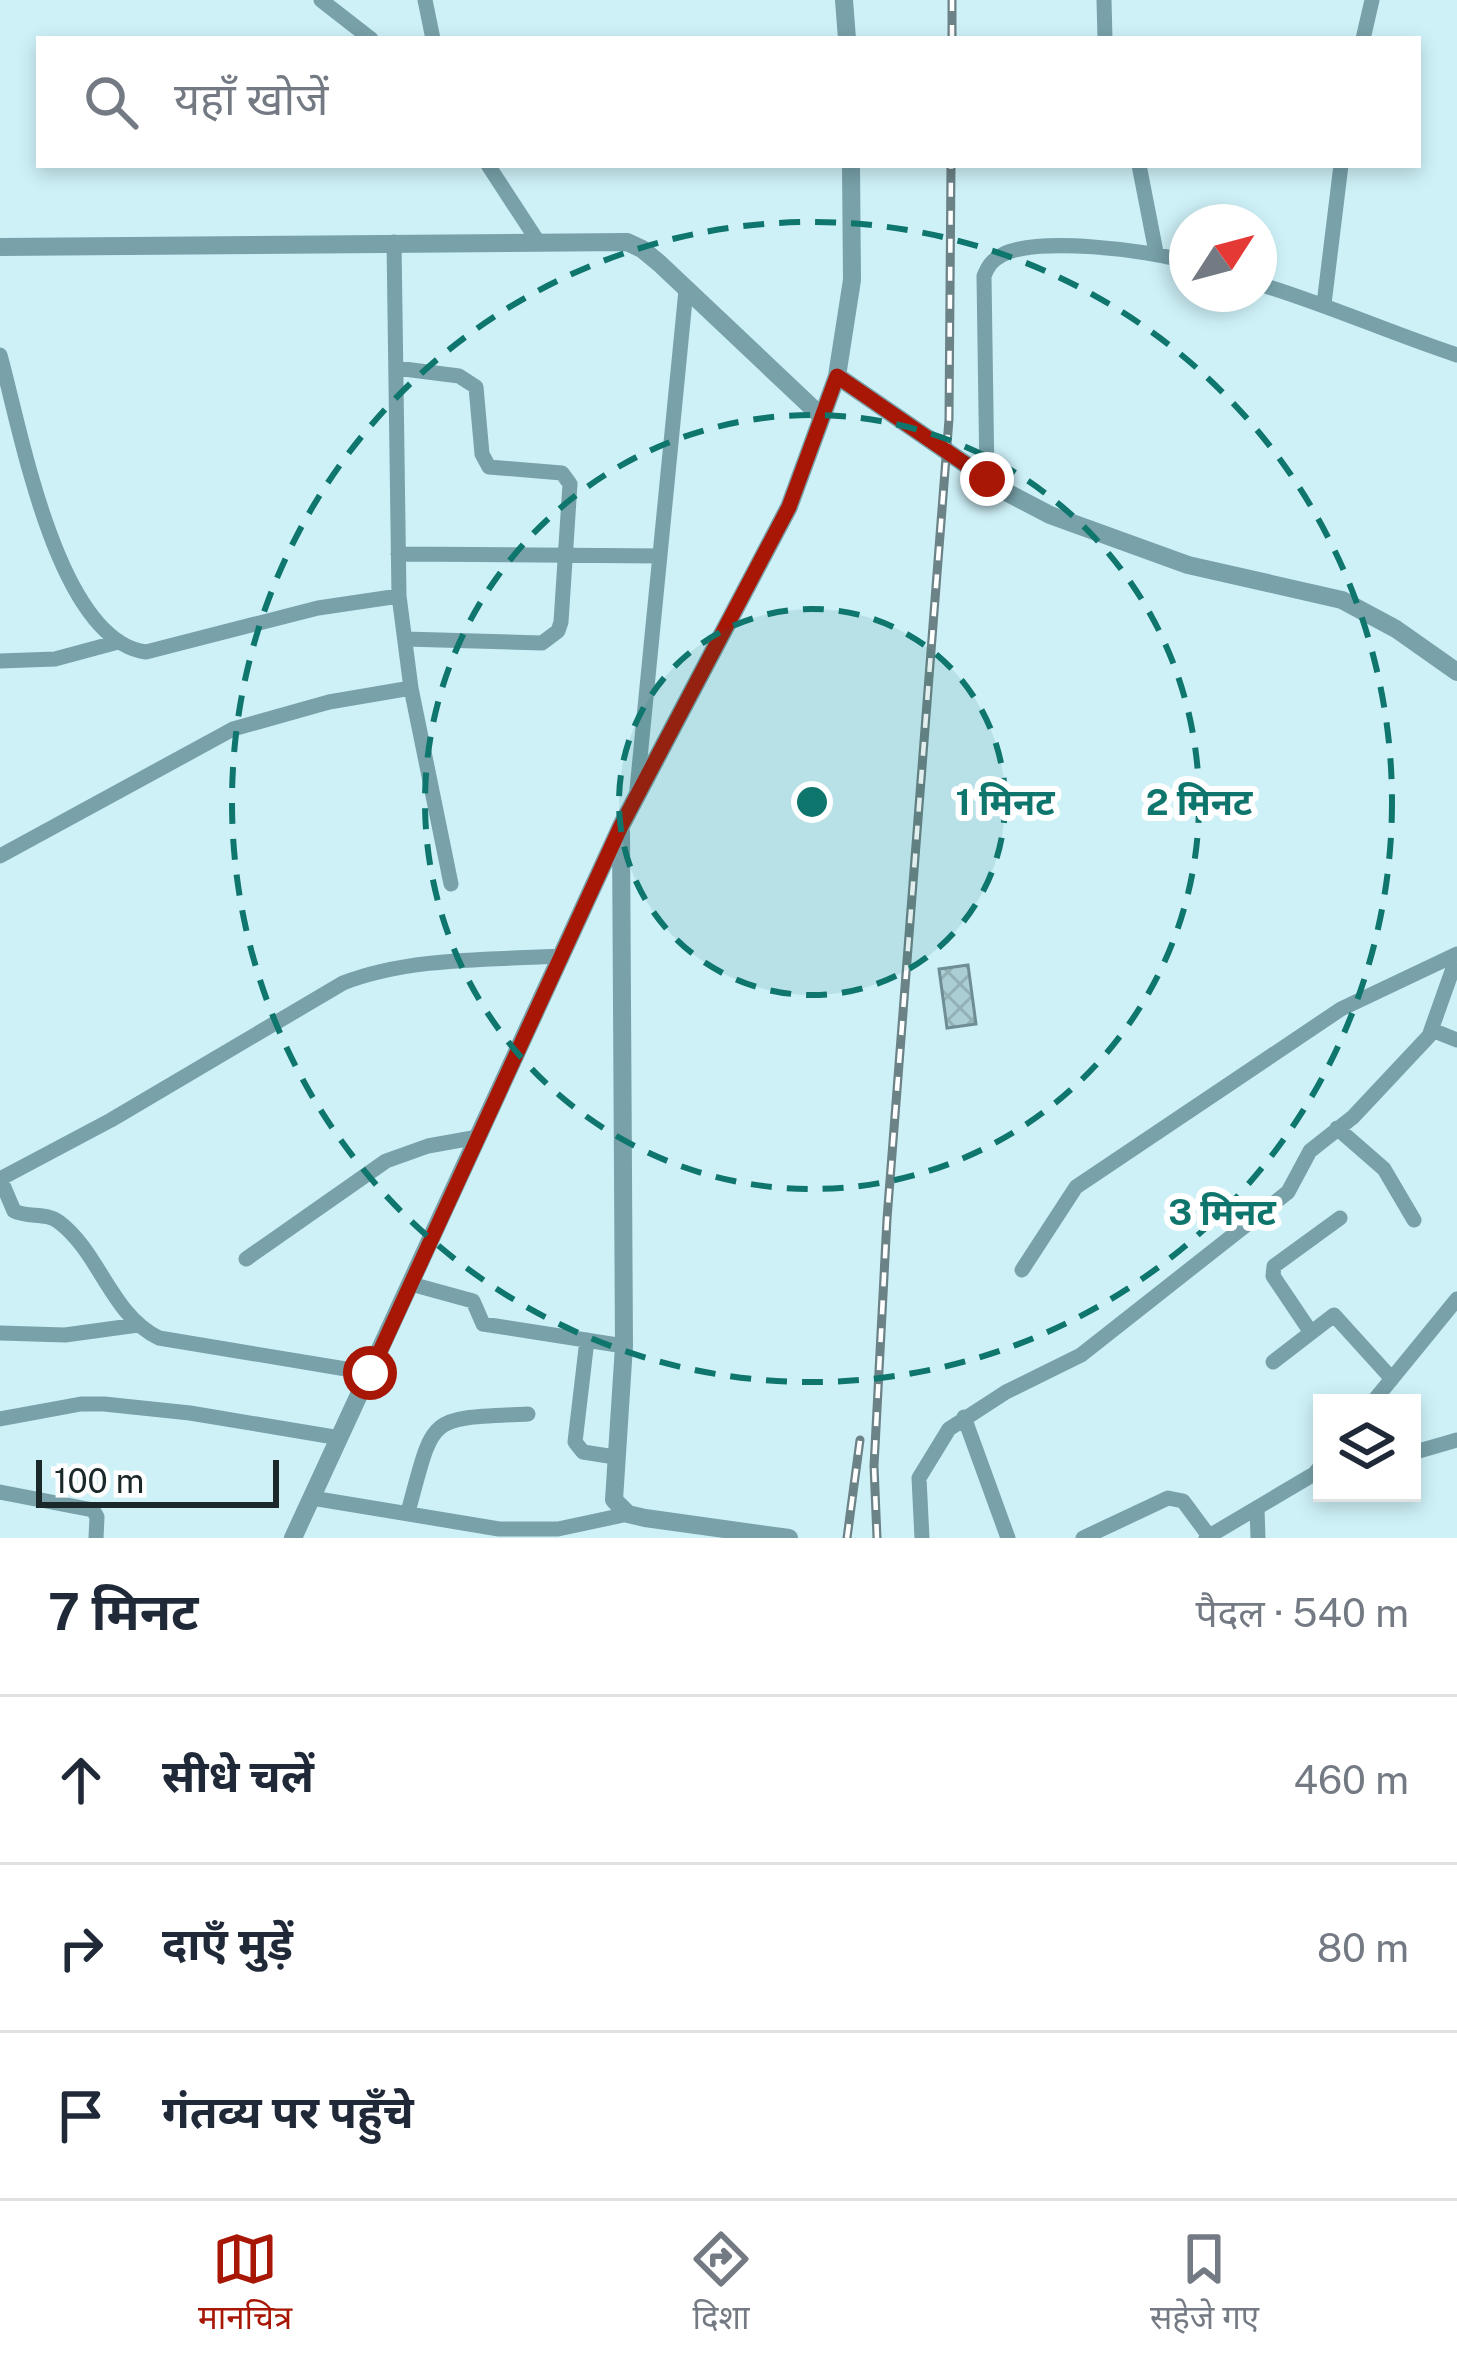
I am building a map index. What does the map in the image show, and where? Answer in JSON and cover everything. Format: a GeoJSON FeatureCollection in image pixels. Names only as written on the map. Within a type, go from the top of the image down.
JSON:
{"type":"FeatureCollection","features":[{"type":"Feature","properties":{"kind":"street"},"geometry":{"type":"LineString","coordinates":[[321,0],[367,36]]}},
{"type":"Feature","properties":{"kind":"street"},"geometry":{"type":"LineString","coordinates":[[425,0],[432,36]]}},
{"type":"Feature","properties":{"kind":"street"},"geometry":{"type":"LineString","coordinates":[[844,0],[848,36]]}},
{"type":"Feature","properties":{"kind":"street"},"geometry":{"type":"LineString","coordinates":[[1105,0],[1105,36]]}},
{"type":"Feature","properties":{"kind":"street"},"geometry":{"type":"LineString","coordinates":[[1364,36],[1372,0]]}},
{"type":"Feature","properties":{"kind":"street"},"geometry":{"type":"LineString","coordinates":[[490,168],[537,240]]}},
{"type":"Feature","properties":{"kind":"street"},"geometry":{"type":"LineString","coordinates":[[293,1538],[621,826],[789,507],[837,376],[852,280],[851,168]]}},
{"type":"Feature","properties":{"kind":"street"},"geometry":{"type":"LineString","coordinates":[[1140,168],[1156,252]]}},
{"type":"Feature","properties":{"kind":"street"},"geometry":{"type":"LineString","coordinates":[[1324,304],[1341,168]]}},
{"type":"Feature","properties":{"kind":"street"},"geometry":{"type":"LineString","coordinates":[[394,242],[399,596],[451,884]]}},
{"type":"Feature","properties":{"kind":"street"},"geometry":{"type":"LineString","coordinates":[[0,247],[627,242],[642,248],[822,417]]}},
{"type":"Feature","properties":{"kind":"street"},"geometry":{"type":"LineString","coordinates":[[987,479],[984,276],[992,261],[1013,250],[1083,247],[1169,256]]}},
{"type":"Feature","properties":{"kind":"street"},"geometry":{"type":"LineString","coordinates":[[636,798],[686,290]]}},
{"type":"Feature","properties":{"kind":"street"},"geometry":{"type":"LineString","coordinates":[[1277,290],[1457,355]]}},
{"type":"Feature","properties":{"kind":"street"},"geometry":{"type":"LineString","coordinates":[[0,355],[61,560],[91,619],[128,649],[146,652],[318,608],[399,596]]}},
{"type":"Feature","properties":{"kind":"street"},"geometry":{"type":"LineString","coordinates":[[396,368],[458,376],[476,387],[482,454],[489,467],[562,473],[567,478],[561,622],[551,639],[542,643],[405,639]]}},
{"type":"Feature","properties":{"kind":"street"},"geometry":{"type":"LineString","coordinates":[[837,376],[987,479],[1050,515],[1188,565],[1342,601],[1396,629],[1457,672]]}},
{"type":"Feature","properties":{"kind":"street"},"geometry":{"type":"LineString","coordinates":[[398,554],[660,556]]}},
{"type":"Feature","properties":{"kind":"street"},"geometry":{"type":"LineString","coordinates":[[0,662],[55,659],[118,642]]}},
{"type":"Feature","properties":{"kind":"street"},"geometry":{"type":"LineString","coordinates":[[0,856],[233,729],[313,706],[412,688]]}},
{"type":"Feature","properties":{"kind":"street"},"geometry":{"type":"LineString","coordinates":[[621,826],[624,1346],[614,1500],[628,1514]]}},
{"type":"Feature","properties":{"kind":"street"},"geometry":{"type":"LineString","coordinates":[[922,1538],[919,1478],[940,1440],[964,1418],[1081,1355],[1288,1192],[1310,1151],[1353,1117],[1432,1030],[1457,955]]}},
{"type":"Feature","properties":{"kind":"street"},"geometry":{"type":"LineString","coordinates":[[1022,1270],[1087,1176],[1160,1133],[1341,1009],[1457,955]]}},
{"type":"Feature","properties":{"kind":"street"},"geometry":{"type":"LineString","coordinates":[[370,1373],[159,1338],[138,1325],[66,1228],[46,1215],[14,1211],[0,1178],[111,1120],[343,983],[378,972],[562,956]]}},
{"type":"Feature","properties":{"kind":"street"},"geometry":{"type":"LineString","coordinates":[[1432,1030],[1457,1040]]}},
{"type":"Feature","properties":{"kind":"street"},"geometry":{"type":"LineString","coordinates":[[1337,1128],[1384,1169],[1414,1220]]}},
{"type":"Feature","properties":{"kind":"street"},"geometry":{"type":"LineString","coordinates":[[246,1259],[386,1161],[428,1146],[478,1137]]}},
{"type":"Feature","properties":{"kind":"street"},"geometry":{"type":"LineString","coordinates":[[1310,1331],[1273,1276],[1274,1266],[1340,1218]]}},
{"type":"Feature","properties":{"kind":"street"},"geometry":{"type":"LineString","coordinates":[[411,1284],[473,1301],[483,1324],[624,1346]]}},
{"type":"Feature","properties":{"kind":"street"},"geometry":{"type":"LineString","coordinates":[[1380,1394],[1457,1299]]}},
{"type":"Feature","properties":{"kind":"street"},"geometry":{"type":"LineString","coordinates":[[1273,1362],[1328,1316],[1339,1318],[1392,1379]]}},
{"type":"Feature","properties":{"kind":"street"},"geometry":{"type":"LineString","coordinates":[[0,1333],[65,1335],[138,1325]]}},
{"type":"Feature","properties":{"kind":"street"},"geometry":{"type":"LineString","coordinates":[[587,1340],[575,1442],[583,1452],[615,1457]]}},
{"type":"Feature","properties":{"kind":"street"},"geometry":{"type":"LineString","coordinates":[[0,1419],[104,1404],[340,1438]]}},
{"type":"Feature","properties":{"kind":"street"},"geometry":{"type":"LineString","coordinates":[[408,1512],[424,1452],[437,1427],[452,1418],[528,1414]]}},
{"type":"Feature","properties":{"kind":"street"},"geometry":{"type":"LineString","coordinates":[[964,1418],[1008,1538]]}},
{"type":"Feature","properties":{"kind":"street"},"geometry":{"type":"LineString","coordinates":[[1421,1450],[1457,1440]]}},
{"type":"Feature","properties":{"kind":"street"},"geometry":{"type":"LineString","coordinates":[[1083,1538],[1168,1498],[1183,1501],[1208,1537],[1313,1475]]}},
{"type":"Feature","properties":{"kind":"street"},"geometry":{"type":"LineString","coordinates":[[0,1492],[92,1510],[97,1517],[96,1538]]}},
{"type":"Feature","properties":{"kind":"street"},"geometry":{"type":"LineString","coordinates":[[312,1498],[408,1512],[490,1533],[558,1529],[628,1514],[789,1538]]}},
{"type":"Feature","properties":{"kind":"street"},"geometry":{"type":"LineString","coordinates":[[1257,1508],[1258,1538]]}},
{"type":"Feature","properties":{"kind":"building"},"geometry":{"type":"Polygon","coordinates":[[[968,965],[976,1024],[947,1028],[939,969],[968,965]]]}},
{"type":"Feature","properties":{"kind":"railway"},"geometry":{"type":"LineString","coordinates":[[952,0],[952,36]]}},
{"type":"Feature","properties":{"kind":"railway"},"geometry":{"type":"LineString","coordinates":[[877,1538],[874,1466],[887,1219],[949,419],[951,168]]}},
{"type":"Feature","properties":{"kind":"railway"},"geometry":{"type":"LineString","coordinates":[[847,1538],[860,1440]]}},
{"type":"Feature","properties":{"kind":"route"},"geometry":{"type":"LineString","coordinates":[[370,1373],[621,826],[789,507],[837,376],[987,479]]}}]}
